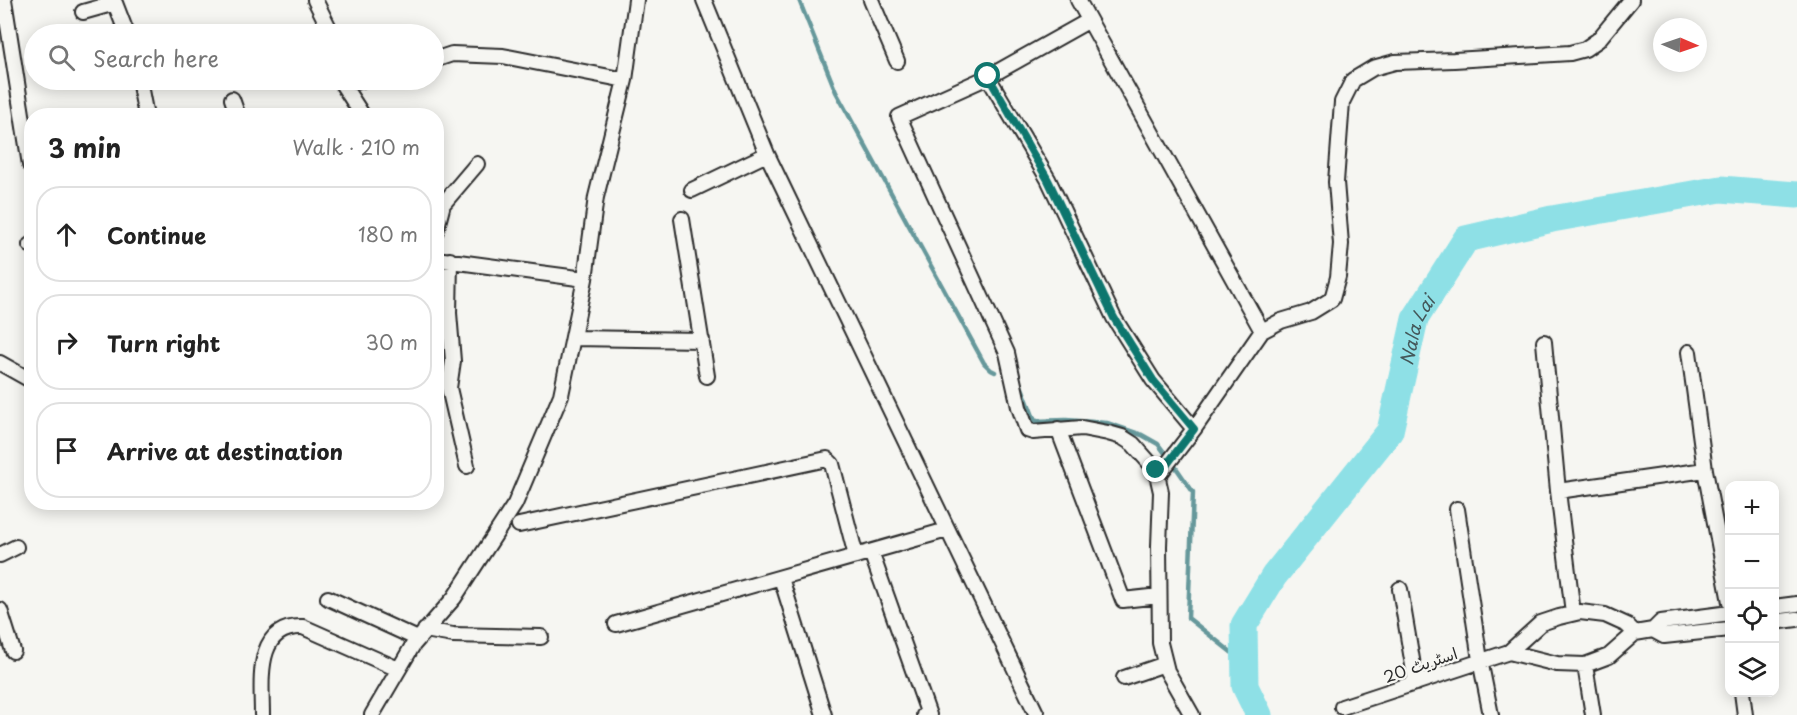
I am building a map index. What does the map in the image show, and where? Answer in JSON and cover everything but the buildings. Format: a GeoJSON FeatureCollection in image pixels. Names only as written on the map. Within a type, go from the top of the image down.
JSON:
{"type":"FeatureCollection","features":[{"type":"Feature","properties":{"kind":"street"},"geometry":{"type":"LineString","coordinates":[[4,0],[24,127]]}},
{"type":"Feature","properties":{"kind":"street"},"geometry":{"type":"LineString","coordinates":[[315,0],[327,24]]}},
{"type":"Feature","properties":{"kind":"street"},"geometry":{"type":"LineString","coordinates":[[372,715],[398,669],[422,635],[454,598],[515,504],[561,395],[585,279],[596,198],[625,80],[636,0]]}},
{"type":"Feature","properties":{"kind":"street"},"geometry":{"type":"LineString","coordinates":[[704,0],[766,154],[1034,714]]}},
{"type":"Feature","properties":{"kind":"street"},"geometry":{"type":"LineString","coordinates":[[871,0],[897,61]]}},
{"type":"Feature","properties":{"kind":"street"},"geometry":{"type":"LineString","coordinates":[[1078,0],[1262,331]]}},
{"type":"Feature","properties":{"kind":"street"},"geometry":{"type":"LineString","coordinates":[[1158,476],[1194,429],[1262,331],[1281,321],[1311,312],[1332,299],[1338,277],[1341,244],[1336,182],[1342,102],[1353,80],[1373,68],[1395,62],[1570,53],[1585,49],[1598,40],[1631,0]]}},
{"type":"Feature","properties":{"kind":"street"},"geometry":{"type":"LineString","coordinates":[[82,12],[115,3],[123,24]]}},
{"type":"Feature","properties":{"kind":"street"},"geometry":{"type":"LineString","coordinates":[[1088,21],[988,76],[899,117],[1007,352],[1018,407],[1027,430],[1033,432],[1082,428],[1122,437],[1142,452],[1158,476],[1161,492],[1160,643],[1167,671],[1192,715]]}},
{"type":"Feature","properties":{"kind":"street"},"geometry":{"type":"LineString","coordinates":[[444,57],[452,54],[503,56],[625,80]]}},
{"type":"Feature","properties":{"kind":"street"},"geometry":{"type":"LineString","coordinates":[[988,76],[1048,180],[1114,318],[1153,380],[1194,429]]}},
{"type":"Feature","properties":{"kind":"street"},"geometry":{"type":"LineString","coordinates":[[141,90],[144,108]]}},
{"type":"Feature","properties":{"kind":"street"},"geometry":{"type":"LineString","coordinates":[[348,90],[358,108]]}},
{"type":"Feature","properties":{"kind":"street"},"geometry":{"type":"LineString","coordinates":[[232,99],[235,108]]}},
{"type":"Feature","properties":{"kind":"street"},"geometry":{"type":"LineString","coordinates":[[692,190],[766,154]]}},
{"type":"Feature","properties":{"kind":"street"},"geometry":{"type":"LineString","coordinates":[[444,198],[477,164]]}},
{"type":"Feature","properties":{"kind":"street"},"geometry":{"type":"LineString","coordinates":[[682,219],[707,376]]}},
{"type":"Feature","properties":{"kind":"street"},"geometry":{"type":"LineString","coordinates":[[444,260],[585,279]]}},
{"type":"Feature","properties":{"kind":"street"},"geometry":{"type":"LineString","coordinates":[[444,269],[453,361],[449,388],[467,466]]}},
{"type":"Feature","properties":{"kind":"street"},"geometry":{"type":"LineString","coordinates":[[573,338],[702,340]]}},
{"type":"Feature","properties":{"kind":"street"},"geometry":{"type":"LineString","coordinates":[[1544,342],[1558,491],[1573,613]]}},
{"type":"Feature","properties":{"kind":"street"},"geometry":{"type":"LineString","coordinates":[[1689,352],[1704,470],[1727,589]]}},
{"type":"Feature","properties":{"kind":"street"},"geometry":{"type":"LineString","coordinates":[[0,363],[24,376]]}},
{"type":"Feature","properties":{"kind":"street"},"geometry":{"type":"LineString","coordinates":[[1058,429],[1123,600],[1159,596]]}},
{"type":"Feature","properties":{"kind":"street"},"geometry":{"type":"LineString","coordinates":[[519,525],[827,459],[832,464],[856,556]]}},
{"type":"Feature","properties":{"kind":"street"},"geometry":{"type":"LineString","coordinates":[[1558,491],[1704,470]]}},
{"type":"Feature","properties":{"kind":"street"},"geometry":{"type":"LineString","coordinates":[[1457,508],[1480,660],[1491,715]]}},
{"type":"Feature","properties":{"kind":"street"},"geometry":{"type":"LineString","coordinates":[[616,624],[947,530]]}},
{"type":"Feature","properties":{"kind":"street"},"geometry":{"type":"LineString","coordinates":[[0,555],[16,547]]}},
{"type":"Feature","properties":{"kind":"street"},"geometry":{"type":"LineString","coordinates":[[871,552],[929,715],[924,715]]}},
{"type":"Feature","properties":{"kind":"street"},"geometry":{"type":"LineString","coordinates":[[781,578],[824,715]]}},
{"type":"Feature","properties":{"kind":"street"},"geometry":{"type":"LineString","coordinates":[[1400,589],[1416,683]]}},
{"type":"Feature","properties":{"kind":"street"},"geometry":{"type":"LineString","coordinates":[[328,598],[422,635],[542,637]]}},
{"type":"Feature","properties":{"kind":"street"},"geometry":{"type":"LineString","coordinates":[[1779,606],[1797,603]]}},
{"type":"Feature","properties":{"kind":"street"},"geometry":{"type":"LineString","coordinates":[[0,610],[13,651]]}},
{"type":"Feature","properties":{"kind":"street","name":"اسٹریٹ 20"},"geometry":{"type":"LineString","coordinates":[[1342,707],[1509,652],[1541,623],[1573,613],[1605,615],[1627,625],[1635,633],[1609,656],[1585,665],[1557,664],[1509,652]]}},
{"type":"Feature","properties":{"kind":"street"},"geometry":{"type":"LineString","coordinates":[[1635,633],[1653,630],[1661,622],[1725,614]]}},
{"type":"Feature","properties":{"kind":"street"},"geometry":{"type":"LineString","coordinates":[[1779,621],[1797,619]]}},
{"type":"Feature","properties":{"kind":"street"},"geometry":{"type":"LineString","coordinates":[[262,715],[263,656],[271,639],[295,627],[303,627],[398,669]]}},
{"type":"Feature","properties":{"kind":"street"},"geometry":{"type":"LineString","coordinates":[[1653,630],[1664,636],[1725,630]]}},
{"type":"Feature","properties":{"kind":"street"},"geometry":{"type":"LineString","coordinates":[[1124,678],[1165,664]]}},
{"type":"Feature","properties":{"kind":"street"},"geometry":{"type":"LineString","coordinates":[[1585,665],[1593,715]]}},
{"type":"Feature","properties":{"kind":"street"},"geometry":{"type":"LineString","coordinates":[[1742,697],[1744,715]]}},
{"type":"Feature","properties":{"kind":"waterway"},"geometry":{"type":"LineString","coordinates":[[799,0],[836,92],[984,363],[995,372]]}},
{"type":"Feature","properties":{"kind":"waterway","name":"Nala Lai"},"geometry":{"type":"LineString","coordinates":[[1259,715],[1245,686],[1244,625],[1274,576],[1390,431],[1415,319],[1466,239],[1552,219],[1721,189],[1797,195]]}},
{"type":"Feature","properties":{"kind":"waterway"},"geometry":{"type":"LineString","coordinates":[[1019,380],[1035,421],[1066,420],[1107,423],[1142,435],[1158,444],[1193,492],[1188,618],[1245,663]]}},
{"type":"Feature","properties":{"kind":"route"},"geometry":{"type":"LineString","coordinates":[[988,76],[1048,180],[1114,318],[1153,380],[1194,429],[1158,476],[1156,470]]}}]}
